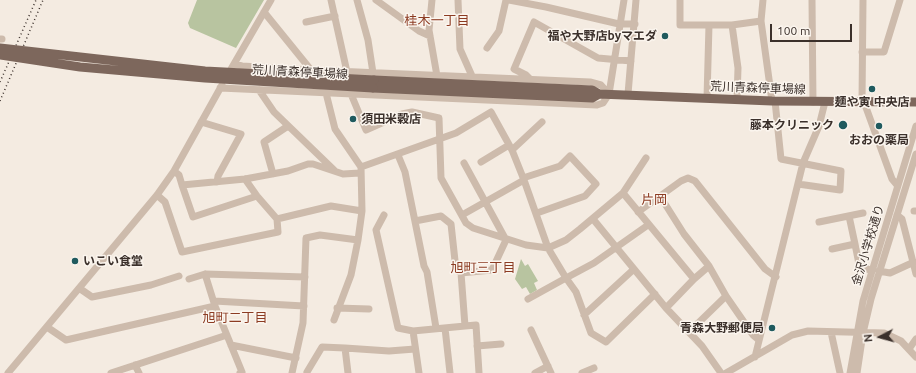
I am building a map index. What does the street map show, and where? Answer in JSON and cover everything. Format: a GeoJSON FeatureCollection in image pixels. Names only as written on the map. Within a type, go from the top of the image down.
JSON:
{"type":"FeatureCollection","features":[{"type":"Feature","properties":{"kind":"main road","name":"荒川青森停車場線"},"geometry":{"type":"LineString","coordinates":[[1,42],[205,71],[592,90],[599,94],[773,101],[916,102]]}},
{"type":"Feature","properties":{"kind":"main road","name":"荒川青森停車場線"},"geometry":{"type":"LineString","coordinates":[[0,55],[80,66],[205,78],[373,80]]}},
{"type":"Feature","properties":{"kind":"street"},"geometry":{"type":"LineString","coordinates":[[8,373],[157,196],[174,171],[271,0]]}},
{"type":"Feature","properties":{"kind":"street"},"geometry":{"type":"LineString","coordinates":[[331,0],[347,72]]}},
{"type":"Feature","properties":{"kind":"street"},"geometry":{"type":"LineString","coordinates":[[357,0],[368,40],[373,80]]}},
{"type":"Feature","properties":{"kind":"street"},"geometry":{"type":"LineString","coordinates":[[376,0],[419,31],[430,36]]}},
{"type":"Feature","properties":{"kind":"street"},"geometry":{"type":"LineString","coordinates":[[432,0],[430,36],[437,76]]}},
{"type":"Feature","properties":{"kind":"street"},"geometry":{"type":"LineString","coordinates":[[458,0],[460,49],[472,76]]}},
{"type":"Feature","properties":{"kind":"street"},"geometry":{"type":"LineString","coordinates":[[487,48],[499,32],[506,0]]}},
{"type":"Feature","properties":{"kind":"street"},"geometry":{"type":"LineString","coordinates":[[509,0],[525,1],[619,24],[635,24]]}},
{"type":"Feature","properties":{"kind":"street"},"geometry":{"type":"LineString","coordinates":[[220,88],[589,105],[603,103],[609,94],[613,60],[624,0]]}},
{"type":"Feature","properties":{"kind":"street"},"geometry":{"type":"LineString","coordinates":[[628,94],[636,0]]}},
{"type":"Feature","properties":{"kind":"street"},"geometry":{"type":"LineString","coordinates":[[680,0],[680,25],[732,25],[761,21]]}},
{"type":"Feature","properties":{"kind":"street"},"geometry":{"type":"LineString","coordinates":[[763,0],[761,21],[781,159],[841,170],[840,190],[798,184]]}},
{"type":"Feature","properties":{"kind":"street"},"geometry":{"type":"LineString","coordinates":[[812,0],[813,102]]}},
{"type":"Feature","properties":{"kind":"street"},"geometry":{"type":"LineString","coordinates":[[863,0],[863,102],[892,180],[898,185]]}},
{"type":"Feature","properties":{"kind":"street"},"geometry":{"type":"LineString","coordinates":[[862,52],[884,52],[900,0]]}},
{"type":"Feature","properties":{"kind":"street"},"geometry":{"type":"LineString","coordinates":[[264,12],[311,70]]}},
{"type":"Feature","properties":{"kind":"street"},"geometry":{"type":"LineString","coordinates":[[306,22],[335,16]]}},
{"type":"Feature","properties":{"kind":"street"},"geometry":{"type":"LineString","coordinates":[[530,79],[526,75],[514,69],[534,22],[598,58],[631,61]]}},
{"type":"Feature","properties":{"kind":"street"},"geometry":{"type":"LineString","coordinates":[[707,98],[709,25]]}},
{"type":"Feature","properties":{"kind":"street"},"geometry":{"type":"LineString","coordinates":[[732,25],[738,68],[737,99]]}},
{"type":"Feature","properties":{"kind":"street"},"geometry":{"type":"LineString","coordinates":[[234,64],[242,66],[347,72],[373,80],[437,76],[472,76],[590,82],[601,85],[609,94]]}},
{"type":"Feature","properties":{"kind":"street"},"geometry":{"type":"LineString","coordinates":[[259,90],[274,112],[337,173]]}},
{"type":"Feature","properties":{"kind":"street"},"geometry":{"type":"LineString","coordinates":[[326,93],[335,129],[360,170],[362,192],[362,211],[351,275],[334,320]]}},
{"type":"Feature","properties":{"kind":"street"},"geometry":{"type":"LineString","coordinates":[[351,94],[366,130],[402,114],[412,112],[439,118],[441,178],[469,226],[506,240],[526,245],[548,248],[566,240],[623,193],[646,158]]}},
{"type":"Feature","properties":{"kind":"street"},"geometry":{"type":"LineString","coordinates":[[755,357],[803,163],[819,126],[825,102]]}},
{"type":"Feature","properties":{"kind":"street"},"geometry":{"type":"LineString","coordinates":[[182,185],[245,179],[313,164],[337,173],[360,170],[456,133],[491,112],[524,179],[548,248],[576,292],[591,333],[606,342],[655,294]]}},
{"type":"Feature","properties":{"kind":"street"},"geometry":{"type":"LineString","coordinates":[[201,122],[241,134],[218,176],[218,182]]}},
{"type":"Feature","properties":{"kind":"street"},"geometry":{"type":"LineString","coordinates":[[480,162],[510,148],[542,122]]}},
{"type":"Feature","properties":{"kind":"street"},"geometry":{"type":"LineString","coordinates":[[273,174],[264,142],[288,126]]}},
{"type":"Feature","properties":{"kind":"street","name":"金沢小学校通り"},"geometry":{"type":"LineString","coordinates":[[850,373],[871,271],[916,126]]}},
{"type":"Feature","properties":{"kind":"street","name":"金沢小学校通り"},"geometry":{"type":"LineString","coordinates":[[857,373],[859,333],[897,215],[913,172],[916,154]]}},
{"type":"Feature","properties":{"kind":"street"},"geometry":{"type":"LineString","coordinates":[[398,155],[405,172],[424,266],[428,272],[436,328]]}},
{"type":"Feature","properties":{"kind":"street"},"geometry":{"type":"LineString","coordinates":[[462,215],[524,179],[560,166],[570,156],[596,184],[585,196],[537,213]]}},
{"type":"Feature","properties":{"kind":"street"},"geometry":{"type":"LineString","coordinates":[[464,163],[506,240]]}},
{"type":"Feature","properties":{"kind":"street"},"geometry":{"type":"LineString","coordinates":[[174,171],[179,175],[193,217],[257,196]]}},
{"type":"Feature","properties":{"kind":"street"},"geometry":{"type":"LineString","coordinates":[[638,212],[686,178],[695,181],[765,269],[776,277]]}},
{"type":"Feature","properties":{"kind":"street"},"geometry":{"type":"LineString","coordinates":[[157,196],[165,202],[182,252],[278,232],[277,219],[257,196],[245,179]]}},
{"type":"Feature","properties":{"kind":"street"},"geometry":{"type":"LineString","coordinates":[[623,193],[694,279]]}},
{"type":"Feature","properties":{"kind":"street"},"geometry":{"type":"LineString","coordinates":[[660,196],[684,234],[709,266],[726,296],[753,335],[759,340]]}},
{"type":"Feature","properties":{"kind":"street"},"geometry":{"type":"LineString","coordinates":[[277,219],[331,206],[362,211]]}},
{"type":"Feature","properties":{"kind":"street"},"geometry":{"type":"LineString","coordinates":[[818,222],[863,213]]}},
{"type":"Feature","properties":{"kind":"street"},"geometry":{"type":"LineString","coordinates":[[384,215],[376,230],[398,328],[413,331],[476,325],[479,373]]}},
{"type":"Feature","properties":{"kind":"street"},"geometry":{"type":"LineString","coordinates":[[897,215],[902,219],[914,254],[916,274]]}},
{"type":"Feature","properties":{"kind":"street"},"geometry":{"type":"LineString","coordinates":[[415,221],[441,216],[451,224],[456,270],[461,273],[492,270],[506,240]]}},
{"type":"Feature","properties":{"kind":"street"},"geometry":{"type":"LineString","coordinates":[[849,216],[860,264],[871,271]]}},
{"type":"Feature","properties":{"kind":"street"},"geometry":{"type":"LineString","coordinates":[[593,219],[666,308],[702,346],[720,373]]}},
{"type":"Feature","properties":{"kind":"street"},"geometry":{"type":"LineString","coordinates":[[528,299],[594,263],[648,225]]}},
{"type":"Feature","properties":{"kind":"street"},"geometry":{"type":"LineString","coordinates":[[292,373],[301,334],[304,306],[306,238],[320,235],[358,240]]}},
{"type":"Feature","properties":{"kind":"street"},"geometry":{"type":"LineString","coordinates":[[832,249],[855,244]]}},
{"type":"Feature","properties":{"kind":"street"},"geometry":{"type":"LineString","coordinates":[[879,271],[890,273],[914,262]]}},
{"type":"Feature","properties":{"kind":"street"},"geometry":{"type":"LineString","coordinates":[[666,308],[709,266]]}},
{"type":"Feature","properties":{"kind":"street"},"geometry":{"type":"LineString","coordinates":[[584,315],[634,269]]}},
{"type":"Feature","properties":{"kind":"street"},"geometry":{"type":"LineString","coordinates":[[461,273],[465,326]]}},
{"type":"Feature","properties":{"kind":"street"},"geometry":{"type":"LineString","coordinates":[[189,279],[205,274],[305,277]]}},
{"type":"Feature","properties":{"kind":"street"},"geometry":{"type":"LineString","coordinates":[[205,274],[241,373]]}},
{"type":"Feature","properties":{"kind":"street"},"geometry":{"type":"LineString","coordinates":[[79,288],[92,297],[151,284],[179,276]]}},
{"type":"Feature","properties":{"kind":"street"},"geometry":{"type":"LineString","coordinates":[[689,332],[726,296]]}},
{"type":"Feature","properties":{"kind":"street"},"geometry":{"type":"LineString","coordinates":[[47,327],[66,340],[215,303],[304,306]]}},
{"type":"Feature","properties":{"kind":"street"},"geometry":{"type":"LineString","coordinates":[[338,308],[369,309]]}},
{"type":"Feature","properties":{"kind":"street"},"geometry":{"type":"LineString","coordinates":[[445,328],[450,373]]}},
{"type":"Feature","properties":{"kind":"street"},"geometry":{"type":"LineString","coordinates":[[531,330],[549,370],[535,373]]}},
{"type":"Feature","properties":{"kind":"street"},"geometry":{"type":"LineString","coordinates":[[413,331],[419,373]]}},
{"type":"Feature","properties":{"kind":"street"},"geometry":{"type":"LineString","coordinates":[[726,373],[800,332],[888,334],[901,341],[916,357]]}},
{"type":"Feature","properties":{"kind":"street"},"geometry":{"type":"LineString","coordinates":[[831,332],[840,373]]}},
{"type":"Feature","properties":{"kind":"street"},"geometry":{"type":"LineString","coordinates":[[111,373],[226,335]]}},
{"type":"Feature","properties":{"kind":"street"},"geometry":{"type":"LineString","coordinates":[[908,349],[916,339]]}},
{"type":"Feature","properties":{"kind":"street"},"geometry":{"type":"LineString","coordinates":[[477,346],[501,344]]}},
{"type":"Feature","properties":{"kind":"street"},"geometry":{"type":"LineString","coordinates":[[231,346],[296,358]]}},
{"type":"Feature","properties":{"kind":"street"},"geometry":{"type":"LineString","coordinates":[[307,372],[322,346],[389,351],[415,349]]}},
{"type":"Feature","properties":{"kind":"street"},"geometry":{"type":"LineString","coordinates":[[345,348],[348,373]]}},
{"type":"Feature","properties":{"kind":"street"},"geometry":{"type":"LineString","coordinates":[[135,365],[139,373]]}},
{"type":"Feature","properties":{"kind":"street"},"geometry":{"type":"LineString","coordinates":[[582,373],[594,368]]}},
{"type":"Feature","properties":{"kind":"green space"},"geometry":{"type":"Polygon","coordinates":[[[197,0],[264,0],[236,48],[190,28],[188,23],[197,0]]]}},
{"type":"Feature","properties":{"kind":"green space"},"geometry":{"type":"Polygon","coordinates":[[[521,259],[525,266],[528,264],[538,281],[534,283],[537,290],[530,294],[526,287],[522,289],[515,279],[521,259]]]}},
{"type":"Feature","properties":{"kind":"railway"},"geometry":{"type":"LineString","coordinates":[[0,82],[36,0]]}},
{"type":"Feature","properties":{"kind":"railway"},"geometry":{"type":"LineString","coordinates":[[0,101],[43,0]]}},
{"type":"Feature","properties":{"kind":"place","name":"福や大野店byマエダ"},"geometry":{"type":"Point","coordinates":[665,36]}},
{"type":"Feature","properties":{"kind":"place","name":"麺や寅 中央店"},"geometry":{"type":"Point","coordinates":[872,89]}},
{"type":"Feature","properties":{"kind":"place","name":"須田米穀店"},"geometry":{"type":"Point","coordinates":[353,119]}},
{"type":"Feature","properties":{"kind":"place","name":"藤本クリニック"},"geometry":{"type":"Point","coordinates":[843,125]}},
{"type":"Feature","properties":{"kind":"place","name":"おおの薬局"},"geometry":{"type":"Point","coordinates":[879,126]}},
{"type":"Feature","properties":{"kind":"place","name":"いこい食堂"},"geometry":{"type":"Point","coordinates":[75,261]}},
{"type":"Feature","properties":{"kind":"place","name":"青森大野郵便局"},"geometry":{"type":"Point","coordinates":[772,328]}},
{"type":"Feature","properties":{"kind":"district","name":"桂木一丁目"},"geometry":{"type":"Point","coordinates":[437,21]}},
{"type":"Feature","properties":{"kind":"district","name":"片岡"},"geometry":{"type":"Point","coordinates":[654,200]}},
{"type":"Feature","properties":{"kind":"district","name":"旭町三丁目"},"geometry":{"type":"Point","coordinates":[483,268]}},
{"type":"Feature","properties":{"kind":"district","name":"旭町二丁目"},"geometry":{"type":"Point","coordinates":[235,318]}}]}
